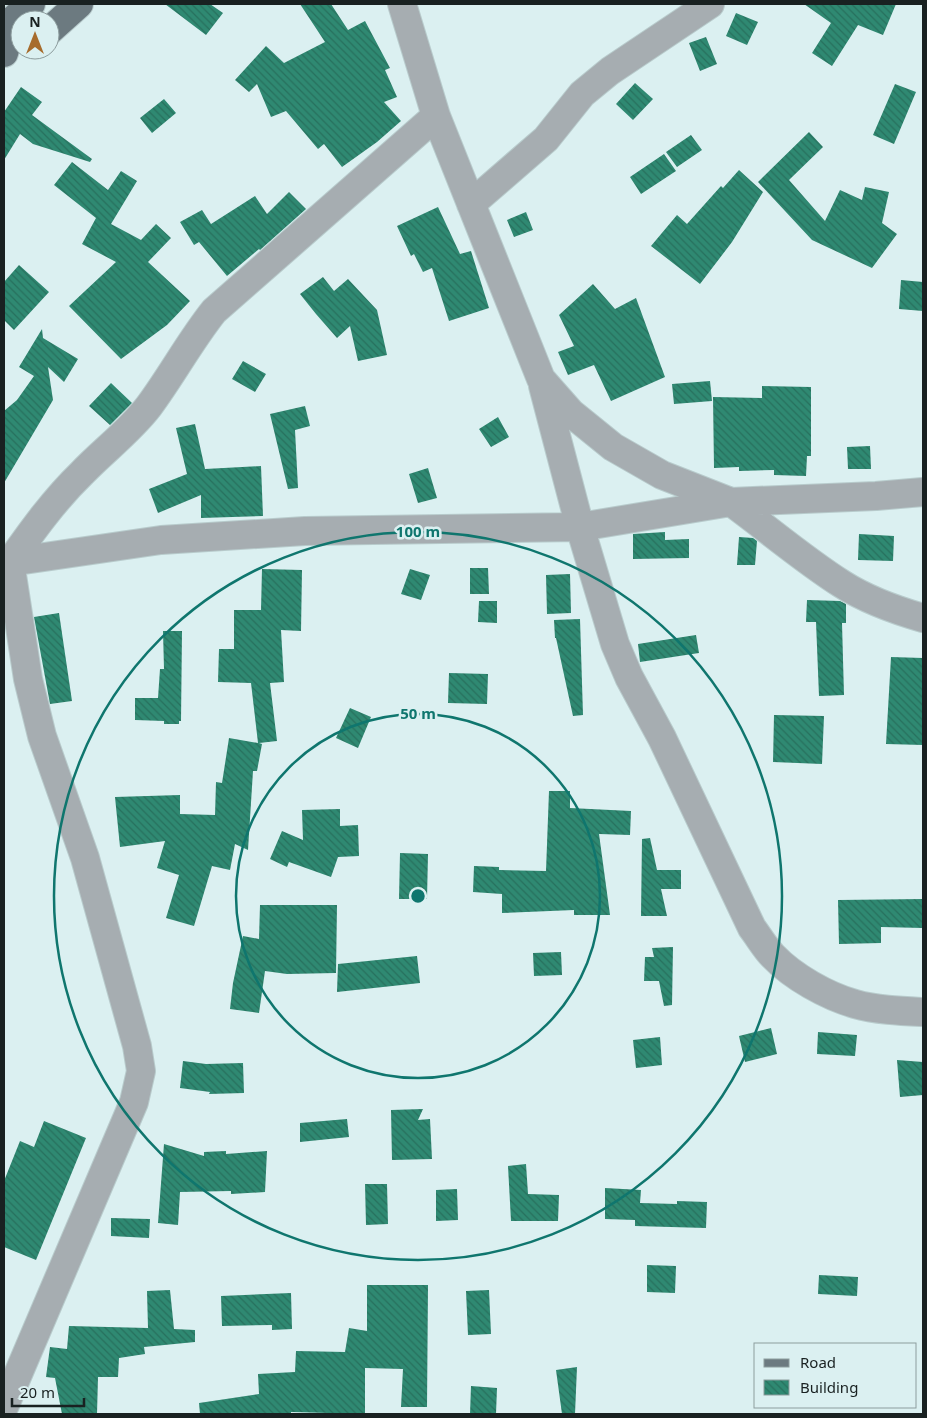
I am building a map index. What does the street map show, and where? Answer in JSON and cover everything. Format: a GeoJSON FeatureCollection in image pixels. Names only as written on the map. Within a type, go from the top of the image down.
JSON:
{"type":"FeatureCollection","features":[{"type":"Feature","properties":{"kind":"main road"},"geometry":{"type":"LineString","coordinates":[[4,53],[14,19],[31,4]]}},
{"type":"Feature","properties":{"kind":"main road"},"geometry":{"type":"LineString","coordinates":[[60,21],[79,4]]}},
{"type":"Feature","properties":{"kind":"street"},"geometry":{"type":"LineString","coordinates":[[402,4],[436,116],[541,380],[580,527],[615,644],[629,677],[662,738],[752,928],[772,955],[794,974],[819,989],[855,1004],[896,1011],[923,1012]]}},
{"type":"Feature","properties":{"kind":"street"},"geometry":{"type":"LineString","coordinates":[[472,204],[546,139],[582,94],[610,71],[710,4]]}},
{"type":"Feature","properties":{"kind":"street"},"geometry":{"type":"LineString","coordinates":[[4,1407],[134,1102],[141,1070],[137,1046],[85,858],[42,736],[28,679],[7,563],[76,479],[119,440],[149,406],[214,311],[436,116]]}},
{"type":"Feature","properties":{"kind":"street"},"geometry":{"type":"LineString","coordinates":[[541,380],[571,413],[613,447],[662,475],[731,502],[842,585],[870,599],[923,618]]}},
{"type":"Feature","properties":{"kind":"street"},"geometry":{"type":"LineString","coordinates":[[7,563],[161,540],[305,531],[580,527],[731,502],[876,496],[923,492]]}},
{"type":"Feature","properties":{"kind":"building"},"geometry":{"type":"Polygon","coordinates":[[[165,4],[210,4],[223,13],[206,35],[165,4]]]}},
{"type":"Feature","properties":{"kind":"building"},"geometry":{"type":"Polygon","coordinates":[[[300,4],[331,4],[348,30],[365,21],[390,68],[385,70],[397,97],[384,102],[401,121],[377,142],[342,167],[324,144],[318,149],[286,111],[271,117],[257,84],[249,92],[235,80],[266,46],[284,63],[325,42],[300,4]]]}},
{"type":"Feature","properties":{"kind":"building"},"geometry":{"type":"Polygon","coordinates":[[[804,4],[896,4],[883,35],[858,25],[832,66],[812,53],[831,23],[804,4]]]}},
{"type":"Feature","properties":{"kind":"building"},"geometry":{"type":"Polygon","coordinates":[[[736,13],[758,22],[747,45],[726,36],[736,13]]]}},
{"type":"Feature","properties":{"kind":"building"},"geometry":{"type":"Polygon","coordinates":[[[706,37],[717,64],[700,71],[689,43],[706,37]]]}},
{"type":"Feature","properties":{"kind":"building"},"geometry":{"type":"Polygon","coordinates":[[[635,83],[653,99],[633,120],[616,104],[635,83]]]}},
{"type":"Feature","properties":{"kind":"building"},"geometry":{"type":"Polygon","coordinates":[[[895,84],[916,92],[894,144],[873,135],[895,84]]]}},
{"type":"Feature","properties":{"kind":"building"},"geometry":{"type":"Polygon","coordinates":[[[21,87],[42,102],[32,115],[92,159],[90,162],[33,144],[20,134],[4,160],[4,112],[21,87]]]}},
{"type":"Feature","properties":{"kind":"building"},"geometry":{"type":"Polygon","coordinates":[[[164,99],[176,113],[152,133],[140,118],[164,99]]]}},
{"type":"Feature","properties":{"kind":"building"},"geometry":{"type":"Polygon","coordinates":[[[809,132],[823,147],[789,180],[825,221],[840,190],[862,200],[865,187],[889,192],[882,223],[897,234],[872,268],[812,240],[758,182],[809,132]]]}},
{"type":"Feature","properties":{"kind":"building"},"geometry":{"type":"Polygon","coordinates":[[[691,135],[702,150],[677,167],[666,152],[691,135]]]}},
{"type":"Feature","properties":{"kind":"building"},"geometry":{"type":"Polygon","coordinates":[[[664,154],[676,171],[641,194],[630,177],[664,154]]]}},
{"type":"Feature","properties":{"kind":"building"},"geometry":{"type":"Polygon","coordinates":[[[72,162],[108,190],[121,171],[137,181],[111,224],[141,240],[156,224],[171,238],[148,262],[190,301],[167,325],[121,359],[69,306],[116,262],[82,244],[96,218],[54,185],[72,162]]]}},
{"type":"Feature","properties":{"kind":"building"},"geometry":{"type":"Polygon","coordinates":[[[739,170],[763,192],[732,242],[700,284],[651,246],[677,215],[687,224],[721,186],[723,188],[739,170]]]}},
{"type":"Feature","properties":{"kind":"building"},"geometry":{"type":"Polygon","coordinates":[[[289,192],[306,209],[260,250],[227,276],[199,242],[194,245],[180,222],[202,210],[211,224],[255,196],[267,214],[289,192]]]}},
{"type":"Feature","properties":{"kind":"building"},"geometry":{"type":"Polygon","coordinates":[[[438,207],[460,254],[471,251],[489,308],[449,321],[432,268],[423,272],[414,254],[411,256],[397,226],[438,207]]]}},
{"type":"Feature","properties":{"kind":"building"},"geometry":{"type":"Polygon","coordinates":[[[526,212],[533,230],[514,237],[507,220],[526,212]]]}},
{"type":"Feature","properties":{"kind":"building"},"geometry":{"type":"Polygon","coordinates":[[[19,265],[49,292],[14,330],[4,320],[4,282],[19,265]]]}},
{"type":"Feature","properties":{"kind":"building"},"geometry":{"type":"Polygon","coordinates":[[[323,277],[334,291],[348,279],[377,310],[387,355],[358,361],[350,326],[337,338],[316,314],[300,294],[323,277]]]}},
{"type":"Feature","properties":{"kind":"building"},"geometry":{"type":"Polygon","coordinates":[[[901,280],[923,282],[923,311],[899,309],[901,280]]]}},
{"type":"Feature","properties":{"kind":"building"},"geometry":{"type":"Polygon","coordinates":[[[593,284],[615,309],[636,298],[665,377],[611,401],[594,365],[568,375],[558,352],[574,346],[559,315],[593,284]]]}},
{"type":"Feature","properties":{"kind":"building"},"geometry":{"type":"Polygon","coordinates":[[[42,329],[43,338],[78,359],[64,382],[48,367],[53,400],[4,483],[4,411],[17,400],[34,376],[19,367],[42,329]]]}},
{"type":"Feature","properties":{"kind":"building"},"geometry":{"type":"Polygon","coordinates":[[[243,361],[266,374],[255,392],[232,379],[243,361]]]}},
{"type":"Feature","properties":{"kind":"building"},"geometry":{"type":"Polygon","coordinates":[[[710,381],[712,401],[674,404],[672,384],[710,381]]]}},
{"type":"Feature","properties":{"kind":"building"},"geometry":{"type":"Polygon","coordinates":[[[111,383],[132,403],[110,425],[89,406],[111,383]]]}},
{"type":"Feature","properties":{"kind":"building"},"geometry":{"type":"Polygon","coordinates":[[[762,386],[811,387],[811,456],[807,456],[806,476],[774,475],[774,470],[739,471],[739,467],[714,468],[713,397],[762,398],[762,386]]]}},
{"type":"Feature","properties":{"kind":"building"},"geometry":{"type":"Polygon","coordinates":[[[305,406],[310,426],[295,430],[298,488],[288,489],[270,414],[305,406]]]}},
{"type":"Feature","properties":{"kind":"building"},"geometry":{"type":"Polygon","coordinates":[[[498,417],[509,437],[491,447],[479,429],[498,417]]]}},
{"type":"Feature","properties":{"kind":"building"},"geometry":{"type":"Polygon","coordinates":[[[195,424],[205,469],[261,466],[263,516],[201,518],[201,495],[158,513],[149,489],[187,474],[176,428],[195,424]]]}},
{"type":"Feature","properties":{"kind":"building"},"geometry":{"type":"Polygon","coordinates":[[[870,446],[871,469],[848,469],[847,447],[870,446]]]}},
{"type":"Feature","properties":{"kind":"building"},"geometry":{"type":"Polygon","coordinates":[[[428,468],[437,498],[418,503],[409,474],[428,468]]]}},
{"type":"Feature","properties":{"kind":"building"},"geometry":{"type":"Polygon","coordinates":[[[665,532],[665,540],[689,539],[689,558],[633,559],[633,534],[665,532]]]}},
{"type":"Feature","properties":{"kind":"building"},"geometry":{"type":"Polygon","coordinates":[[[859,534],[894,536],[893,561],[858,560],[859,534]]]}},
{"type":"Feature","properties":{"kind":"building"},"geometry":{"type":"Polygon","coordinates":[[[739,537],[753,538],[757,541],[755,565],[737,565],[739,537]]]}},
{"type":"Feature","properties":{"kind":"building"},"geometry":{"type":"Polygon","coordinates":[[[470,568],[488,568],[489,594],[470,594],[470,568]]]}},
{"type":"Feature","properties":{"kind":"building"},"geometry":{"type":"Polygon","coordinates":[[[262,569],[302,570],[301,631],[281,630],[284,682],[270,683],[277,741],[259,743],[262,744],[257,771],[253,771],[248,850],[235,844],[230,870],[212,866],[194,926],[166,918],[179,875],[157,868],[165,841],[120,847],[115,797],[180,795],[180,814],[215,815],[216,782],[222,783],[229,738],[258,743],[251,683],[218,682],[219,649],[234,649],[234,610],[261,610],[262,569]]]}},
{"type":"Feature","properties":{"kind":"building"},"geometry":{"type":"Polygon","coordinates":[[[410,569],[430,575],[421,600],[401,594],[410,569]]]}},
{"type":"Feature","properties":{"kind":"building"},"geometry":{"type":"Polygon","coordinates":[[[570,574],[571,613],[547,614],[546,575],[570,574]]]}},
{"type":"Feature","properties":{"kind":"building"},"geometry":{"type":"Polygon","coordinates":[[[807,600],[840,601],[846,604],[846,623],[842,623],[844,695],[819,696],[816,622],[806,622],[807,600]]]}},
{"type":"Feature","properties":{"kind":"building"},"geometry":{"type":"Polygon","coordinates":[[[479,601],[497,601],[497,623],[478,622],[479,601]]]}},
{"type":"Feature","properties":{"kind":"building"},"geometry":{"type":"Polygon","coordinates":[[[59,613],[72,701],[50,704],[34,617],[59,613]]]}},
{"type":"Feature","properties":{"kind":"building"},"geometry":{"type":"Polygon","coordinates":[[[580,619],[583,715],[573,716],[555,638],[554,620],[580,619]]]}},
{"type":"Feature","properties":{"kind":"building"},"geometry":{"type":"Polygon","coordinates":[[[163,631],[182,631],[181,721],[179,721],[179,724],[164,724],[164,721],[135,720],[135,698],[158,698],[160,669],[164,669],[163,631]]]}},
{"type":"Feature","properties":{"kind":"building"},"geometry":{"type":"Polygon","coordinates":[[[696,635],[699,653],[640,662],[638,644],[696,635]]]}},
{"type":"Feature","properties":{"kind":"building"},"geometry":{"type":"Polygon","coordinates":[[[891,657],[923,658],[923,745],[886,744],[891,657]]]}},
{"type":"Feature","properties":{"kind":"building"},"geometry":{"type":"Polygon","coordinates":[[[449,673],[488,674],[487,704],[448,703],[449,673]]]}},
{"type":"Feature","properties":{"kind":"building"},"geometry":{"type":"Polygon","coordinates":[[[350,708],[371,717],[358,748],[336,738],[350,708]]]}},
{"type":"Feature","properties":{"kind":"building"},"geometry":{"type":"Polygon","coordinates":[[[774,715],[824,716],[822,764],[773,762],[774,715]]]}},
{"type":"Feature","properties":{"kind":"building"},"geometry":{"type":"Polygon","coordinates":[[[549,791],[570,791],[570,808],[631,811],[630,835],[599,834],[610,915],[574,915],[574,910],[502,913],[502,894],[473,892],[474,866],[499,867],[499,870],[546,871],[549,791]]]}},
{"type":"Feature","properties":{"kind":"building"},"geometry":{"type":"Polygon","coordinates":[[[340,809],[340,826],[358,825],[359,856],[338,857],[331,877],[289,862],[287,867],[270,859],[282,831],[303,840],[302,810],[340,809]]]}},
{"type":"Feature","properties":{"kind":"building"},"geometry":{"type":"Polygon","coordinates":[[[650,838],[657,870],[681,870],[681,889],[661,889],[667,916],[641,916],[642,839],[650,838]]]}},
{"type":"Feature","properties":{"kind":"building"},"geometry":{"type":"Polygon","coordinates":[[[400,853],[428,854],[427,899],[399,899],[400,853]]]}},
{"type":"Feature","properties":{"kind":"building"},"geometry":{"type":"Polygon","coordinates":[[[923,899],[923,928],[881,927],[881,943],[839,944],[838,900],[923,899]]]}},
{"type":"Feature","properties":{"kind":"building"},"geometry":{"type":"Polygon","coordinates":[[[260,905],[337,905],[336,973],[287,974],[265,971],[259,1013],[230,1009],[233,983],[243,936],[259,939],[260,905]]]}},
{"type":"Feature","properties":{"kind":"building"},"geometry":{"type":"Polygon","coordinates":[[[673,947],[672,1005],[664,1006],[659,981],[644,981],[645,957],[654,957],[652,948],[673,947]]]}},
{"type":"Feature","properties":{"kind":"building"},"geometry":{"type":"Polygon","coordinates":[[[561,952],[562,975],[534,976],[533,953],[561,952]]]}},
{"type":"Feature","properties":{"kind":"building"},"geometry":{"type":"Polygon","coordinates":[[[417,956],[420,983],[337,992],[338,964],[417,956]]]}},
{"type":"Feature","properties":{"kind":"building"},"geometry":{"type":"Polygon","coordinates":[[[771,1028],[777,1054],[745,1062],[739,1036],[771,1028]]]}},
{"type":"Feature","properties":{"kind":"building"},"geometry":{"type":"Polygon","coordinates":[[[818,1032],[857,1035],[855,1056],[817,1054],[818,1032]]]}},
{"type":"Feature","properties":{"kind":"building"},"geometry":{"type":"Polygon","coordinates":[[[660,1037],[662,1065],[636,1068],[633,1040],[660,1037]]]}},
{"type":"Feature","properties":{"kind":"building"},"geometry":{"type":"Polygon","coordinates":[[[897,1060],[923,1062],[923,1095],[900,1097],[897,1060]]]}},
{"type":"Feature","properties":{"kind":"building"},"geometry":{"type":"Polygon","coordinates":[[[183,1061],[206,1064],[243,1063],[244,1093],[209,1094],[210,1092],[180,1088],[183,1061]]]}},
{"type":"Feature","properties":{"kind":"building"},"geometry":{"type":"Polygon","coordinates":[[[423,1109],[418,1120],[430,1119],[432,1159],[392,1160],[391,1110],[423,1109]]]}},
{"type":"Feature","properties":{"kind":"building"},"geometry":{"type":"Polygon","coordinates":[[[347,1119],[349,1137],[300,1142],[300,1123],[347,1119]]]}},
{"type":"Feature","properties":{"kind":"building"},"geometry":{"type":"Polygon","coordinates":[[[44,1121],[86,1138],[36,1260],[4,1247],[4,1181],[20,1141],[34,1147],[44,1121]]]}},
{"type":"Feature","properties":{"kind":"building"},"geometry":{"type":"Polygon","coordinates":[[[164,1144],[204,1156],[204,1152],[226,1151],[226,1154],[267,1151],[265,1192],[231,1194],[231,1191],[180,1192],[178,1225],[158,1223],[164,1144]]]}},
{"type":"Feature","properties":{"kind":"building"},"geometry":{"type":"Polygon","coordinates":[[[526,1164],[528,1194],[559,1195],[558,1221],[511,1221],[508,1166],[526,1164]]]}},
{"type":"Feature","properties":{"kind":"building"},"geometry":{"type":"Polygon","coordinates":[[[365,1184],[387,1184],[388,1224],[366,1225],[365,1184]]]}},
{"type":"Feature","properties":{"kind":"building"},"geometry":{"type":"Polygon","coordinates":[[[605,1188],[641,1190],[640,1203],[677,1204],[677,1201],[707,1202],[706,1228],[635,1226],[635,1220],[605,1219],[605,1188]]]}},
{"type":"Feature","properties":{"kind":"building"},"geometry":{"type":"Polygon","coordinates":[[[457,1189],[458,1220],[436,1221],[436,1190],[457,1189]]]}},
{"type":"Feature","properties":{"kind":"building"},"geometry":{"type":"Polygon","coordinates":[[[111,1218],[150,1219],[149,1238],[111,1236],[111,1218]]]}},
{"type":"Feature","properties":{"kind":"building"},"geometry":{"type":"Polygon","coordinates":[[[647,1265],[676,1266],[675,1293],[647,1292],[647,1265]]]}},
{"type":"Feature","properties":{"kind":"building"},"geometry":{"type":"Polygon","coordinates":[[[819,1275],[858,1277],[857,1296],[818,1294],[819,1275]]]}},
{"type":"Feature","properties":{"kind":"building"},"geometry":{"type":"Polygon","coordinates":[[[367,1285],[428,1285],[427,1407],[401,1407],[403,1369],[365,1368],[365,1414],[291,1412],[291,1414],[200,1414],[199,1403],[259,1394],[258,1374],[295,1372],[296,1351],[345,1352],[349,1328],[367,1331],[367,1285]]]}},
{"type":"Feature","properties":{"kind":"building"},"geometry":{"type":"Polygon","coordinates":[[[170,1290],[174,1329],[195,1330],[195,1342],[144,1347],[145,1354],[119,1358],[118,1377],[98,1377],[97,1414],[62,1414],[55,1378],[46,1377],[50,1347],[67,1349],[69,1326],[148,1328],[147,1291],[170,1290]]]}},
{"type":"Feature","properties":{"kind":"building"},"geometry":{"type":"Polygon","coordinates":[[[489,1290],[491,1334],[468,1335],[466,1291],[489,1290]]]}},
{"type":"Feature","properties":{"kind":"building"},"geometry":{"type":"Polygon","coordinates":[[[291,1293],[292,1329],[272,1330],[272,1325],[222,1326],[221,1296],[291,1293]]]}},
{"type":"Feature","properties":{"kind":"building"},"geometry":{"type":"Polygon","coordinates":[[[577,1367],[575,1414],[562,1414],[556,1370],[577,1367]]]}},
{"type":"Feature","properties":{"kind":"building"},"geometry":{"type":"Polygon","coordinates":[[[471,1386],[497,1388],[496,1414],[470,1414],[471,1386]]]}}]}
